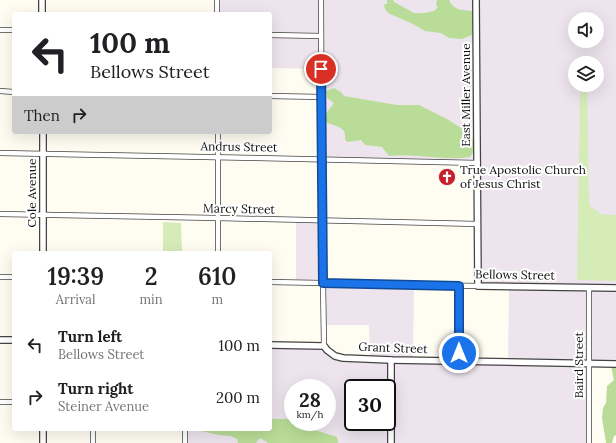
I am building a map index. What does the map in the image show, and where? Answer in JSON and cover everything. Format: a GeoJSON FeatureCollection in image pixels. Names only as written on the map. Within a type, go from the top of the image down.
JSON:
{"type":"FeatureCollection","features":[{"type":"Feature","properties":{"kind":"street"},"geometry":{"type":"LineString","coordinates":[[42,0],[42,12]]}},
{"type":"Feature","properties":{"kind":"street"},"geometry":{"type":"LineString","coordinates":[[217,0],[217,12]]}},
{"type":"Feature","properties":{"kind":"street"},"geometry":{"type":"LineString","coordinates":[[272,345],[324,346],[321,0]]}},
{"type":"Feature","properties":{"kind":"street","name":"East Miller Avenue"},"geometry":{"type":"LineString","coordinates":[[476,0],[478,286]]}},
{"type":"Feature","properties":{"kind":"street"},"geometry":{"type":"LineString","coordinates":[[0,30],[12,30]]}},
{"type":"Feature","properties":{"kind":"street"},"geometry":{"type":"LineString","coordinates":[[272,35],[321,36]]}},
{"type":"Feature","properties":{"kind":"street"},"geometry":{"type":"LineString","coordinates":[[0,91],[12,92]]}},
{"type":"Feature","properties":{"kind":"street"},"geometry":{"type":"LineString","coordinates":[[272,96],[322,97]]}},
{"type":"Feature","properties":{"kind":"street","name":"Cole Avenue"},"geometry":{"type":"LineString","coordinates":[[43,134],[43,251]]}},
{"type":"Feature","properties":{"kind":"street"},"geometry":{"type":"LineString","coordinates":[[218,134],[218,251]]}},
{"type":"Feature","properties":{"kind":"street","name":"Andrus Street"},"geometry":{"type":"LineString","coordinates":[[0,153],[478,163]]}},
{"type":"Feature","properties":{"kind":"street","name":"Marcy Street"},"geometry":{"type":"LineString","coordinates":[[0,214],[478,224]]}},
{"type":"Feature","properties":{"kind":"street"},"geometry":{"type":"LineString","coordinates":[[0,277],[12,277]]}},
{"type":"Feature","properties":{"kind":"street","name":"Bellows Street"},"geometry":{"type":"LineString","coordinates":[[272,282],[616,288]]}},
{"type":"Feature","properties":{"kind":"street"},"geometry":{"type":"LineString","coordinates":[[459,286],[459,361]]}},
{"type":"Feature","properties":{"kind":"street","name":"Baird Street"},"geometry":{"type":"LineString","coordinates":[[589,288],[589,443]]}},
{"type":"Feature","properties":{"kind":"street"},"geometry":{"type":"LineString","coordinates":[[0,340],[12,340]]}},
{"type":"Feature","properties":{"kind":"street","name":"Grant Street"},"geometry":{"type":"LineString","coordinates":[[324,346],[335,356],[339,357],[391,360],[616,364]]}},
{"type":"Feature","properties":{"kind":"street"},"geometry":{"type":"LineString","coordinates":[[391,360],[391,443]]}},
{"type":"Feature","properties":{"kind":"street"},"geometry":{"type":"LineString","coordinates":[[0,402],[12,402]]}},
{"type":"Feature","properties":{"kind":"street"},"geometry":{"type":"LineString","coordinates":[[43,431],[43,443]]}},
{"type":"Feature","properties":{"kind":"street"},"geometry":{"type":"LineString","coordinates":[[93,431],[93,443]]}},
{"type":"Feature","properties":{"kind":"street"},"geometry":{"type":"LineString","coordinates":[[185,431],[185,443]]}},
{"type":"Feature","properties":{"kind":"shaded area"},"geometry":{"type":"Polygon","coordinates":[[[217,0],[616,0],[616,364],[590,364],[589,443],[185,443],[185,431],[272,431],[272,345],[324,346],[335,356],[370,359],[369,325],[324,325],[323,283],[414,285],[413,360],[508,362],[509,287],[478,286],[478,163],[322,159],[321,69],[272,68],[272,12],[217,12],[217,0]]]}},
{"type":"Feature","properties":{"kind":"shaded area"},"geometry":{"type":"Polygon","coordinates":[[[296,220],[322,221],[323,283],[296,283],[296,220]]]}},
{"type":"Feature","properties":{"kind":"green space"},"geometry":{"type":"Polygon","coordinates":[[[387,0],[393,0],[414,13],[425,13],[434,11],[438,7],[436,5],[437,0],[449,0],[455,8],[472,11],[472,35],[462,39],[449,38],[441,33],[425,31],[388,13],[384,4],[387,4],[387,0]]]}},
{"type":"Feature","properties":{"kind":"green space"},"geometry":{"type":"Polygon","coordinates":[[[334,88],[341,92],[344,96],[397,105],[419,105],[447,119],[472,135],[474,151],[470,157],[460,158],[409,155],[389,156],[382,147],[365,145],[361,140],[347,142],[342,129],[326,122],[325,119],[327,112],[334,103],[327,98],[326,91],[334,88]]]}},
{"type":"Feature","properties":{"kind":"green space"},"geometry":{"type":"Polygon","coordinates":[[[580,92],[587,92],[590,206],[601,214],[616,215],[616,281],[577,280],[580,92]]]}},
{"type":"Feature","properties":{"kind":"green space"},"geometry":{"type":"Polygon","coordinates":[[[163,222],[181,223],[182,251],[163,251],[163,222]]]}},
{"type":"Feature","properties":{"kind":"green space"},"geometry":{"type":"Polygon","coordinates":[[[611,366],[616,367],[616,435],[614,436],[612,443],[606,443],[602,418],[603,408],[606,403],[607,386],[614,380],[611,366]]]}},
{"type":"Feature","properties":{"kind":"green space"},"geometry":{"type":"Polygon","coordinates":[[[272,419],[284,419],[284,431],[318,431],[337,437],[338,443],[268,443],[260,438],[256,443],[238,443],[237,439],[231,436],[201,431],[272,431],[272,419]]]}},
{"type":"Feature","properties":{"kind":"place","name":"True Apostolic Church of Jesus Christ"},"geometry":{"type":"Point","coordinates":[447,177]}},
{"type":"Feature","properties":{"kind":"route"},"geometry":{"type":"LineString","coordinates":[[321,69],[323,283],[459,286],[459,353]]}}]}
